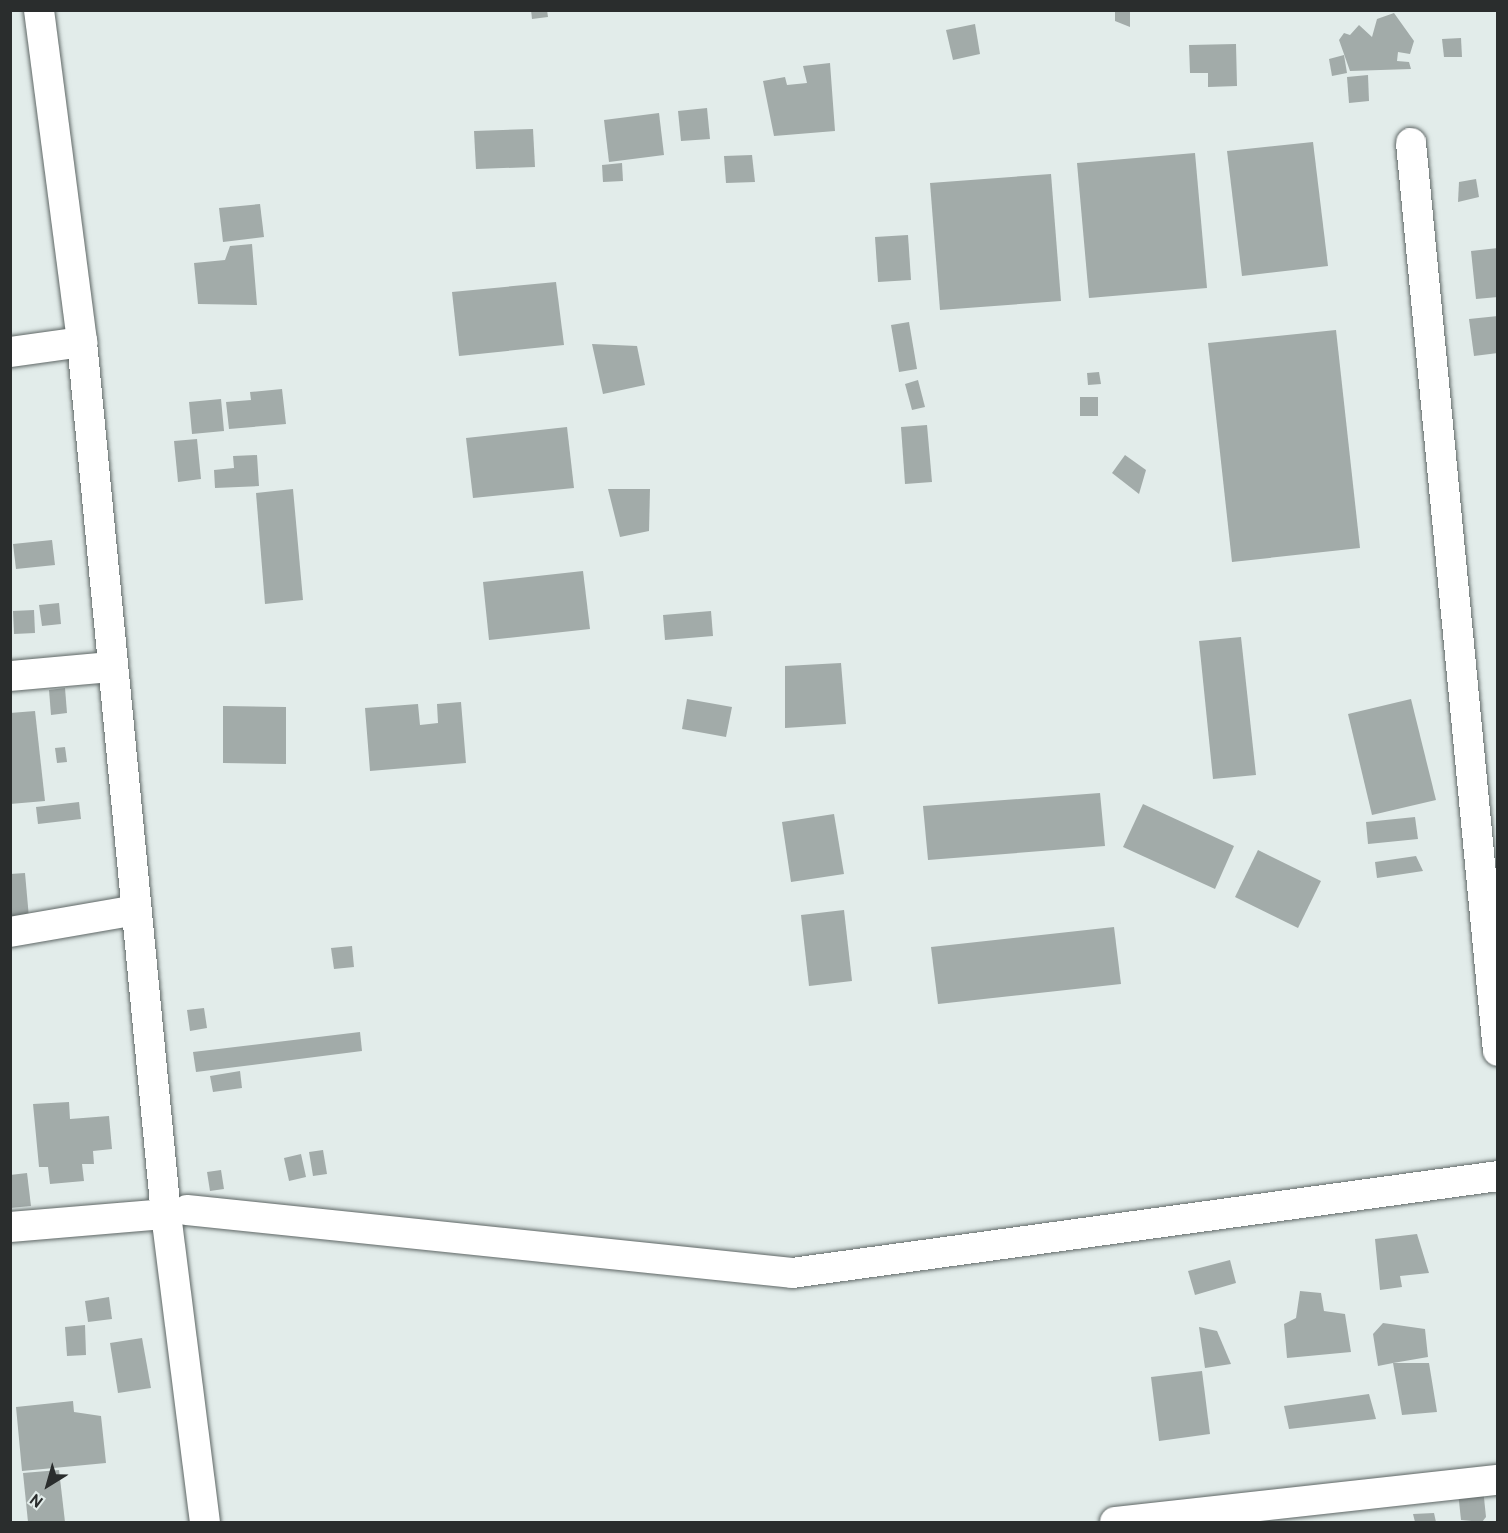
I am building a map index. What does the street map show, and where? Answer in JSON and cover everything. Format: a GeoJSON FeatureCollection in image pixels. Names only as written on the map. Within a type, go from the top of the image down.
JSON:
{"type":"FeatureCollection","features":[{"type":"Feature","properties":{"kind":"street"},"geometry":{"type":"LineString","coordinates":[[39,10],[82,342],[110,667],[136,910],[176,1212],[205,1522]]}},
{"type":"Feature","properties":{"kind":"street"},"geometry":{"type":"LineString","coordinates":[[1411,143],[1497,1051]]}},
{"type":"Feature","properties":{"kind":"street"},"geometry":{"type":"LineString","coordinates":[[10,352],[82,342]]}},
{"type":"Feature","properties":{"kind":"street"},"geometry":{"type":"LineString","coordinates":[[10,676],[110,667]]}},
{"type":"Feature","properties":{"kind":"street"},"geometry":{"type":"LineString","coordinates":[[10,932],[136,910]]}},
{"type":"Feature","properties":{"kind":"street"},"geometry":{"type":"LineString","coordinates":[[10,1227],[176,1212],[792,1273],[1497,1176]]}},
{"type":"Feature","properties":{"kind":"street"},"geometry":{"type":"LineString","coordinates":[[1115,1522],[1497,1480]]}},
{"type":"Feature","properties":{"kind":"building"},"geometry":{"type":"Polygon","coordinates":[[[531,10],[547,10],[548,17],[532,19],[531,10]]]}},
{"type":"Feature","properties":{"kind":"building"},"geometry":{"type":"Polygon","coordinates":[[[1115,10],[1130,10],[1130,27],[1115,21],[1115,10]]]}},
{"type":"Feature","properties":{"kind":"building"},"geometry":{"type":"Polygon","coordinates":[[[1394,13],[1414,41],[1410,54],[1398,52],[1397,61],[1409,62],[1411,69],[1350,71],[1339,40],[1344,33],[1350,35],[1359,25],[1372,37],[1377,19],[1394,13]]]}},
{"type":"Feature","properties":{"kind":"building"},"geometry":{"type":"Polygon","coordinates":[[[975,24],[980,54],[953,60],[946,30],[975,24]]]}},
{"type":"Feature","properties":{"kind":"building"},"geometry":{"type":"Polygon","coordinates":[[[1461,38],[1462,57],[1444,57],[1442,39],[1461,38]]]}},
{"type":"Feature","properties":{"kind":"building"},"geometry":{"type":"Polygon","coordinates":[[[1236,44],[1237,86],[1208,87],[1208,73],[1190,73],[1189,45],[1236,44]]]}},
{"type":"Feature","properties":{"kind":"building"},"geometry":{"type":"Polygon","coordinates":[[[1344,55],[1347,73],[1332,76],[1329,59],[1344,55]]]}},
{"type":"Feature","properties":{"kind":"building"},"geometry":{"type":"Polygon","coordinates":[[[830,63],[835,131],[774,136],[763,81],[785,77],[787,85],[807,83],[803,66],[830,63]]]}},
{"type":"Feature","properties":{"kind":"building"},"geometry":{"type":"Polygon","coordinates":[[[1368,75],[1369,101],[1349,103],[1347,77],[1368,75]]]}},
{"type":"Feature","properties":{"kind":"building"},"geometry":{"type":"Polygon","coordinates":[[[707,108],[710,139],[681,141],[678,111],[707,108]]]}},
{"type":"Feature","properties":{"kind":"building"},"geometry":{"type":"Polygon","coordinates":[[[659,113],[664,155],[609,162],[604,120],[659,113]]]}},
{"type":"Feature","properties":{"kind":"building"},"geometry":{"type":"Polygon","coordinates":[[[533,129],[535,167],[476,169],[474,131],[533,129]]]}},
{"type":"Feature","properties":{"kind":"building"},"geometry":{"type":"Polygon","coordinates":[[[1313,142],[1328,266],[1242,276],[1227,151],[1313,142]]]}},
{"type":"Feature","properties":{"kind":"building"},"geometry":{"type":"Polygon","coordinates":[[[1195,153],[1207,288],[1089,298],[1077,163],[1195,153]]]}},
{"type":"Feature","properties":{"kind":"building"},"geometry":{"type":"Polygon","coordinates":[[[752,155],[755,182],[726,183],[724,156],[752,155]]]}},
{"type":"Feature","properties":{"kind":"building"},"geometry":{"type":"Polygon","coordinates":[[[622,163],[623,181],[603,182],[602,165],[622,163]]]}},
{"type":"Feature","properties":{"kind":"building"},"geometry":{"type":"Polygon","coordinates":[[[1051,174],[1061,301],[940,310],[930,183],[1051,174]]]}},
{"type":"Feature","properties":{"kind":"building"},"geometry":{"type":"Polygon","coordinates":[[[1476,179],[1479,197],[1458,202],[1459,182],[1476,179]]]}},
{"type":"Feature","properties":{"kind":"building"},"geometry":{"type":"Polygon","coordinates":[[[260,204],[264,237],[223,242],[219,208],[260,204]]]}},
{"type":"Feature","properties":{"kind":"building"},"geometry":{"type":"Polygon","coordinates":[[[908,235],[911,280],[878,282],[875,237],[908,235]]]}},
{"type":"Feature","properties":{"kind":"building"},"geometry":{"type":"Polygon","coordinates":[[[252,244],[257,305],[198,304],[194,263],[225,260],[230,246],[252,244]]]}},
{"type":"Feature","properties":{"kind":"building"},"geometry":{"type":"Polygon","coordinates":[[[1498,248],[1498,297],[1476,299],[1471,251],[1498,248]]]}},
{"type":"Feature","properties":{"kind":"building"},"geometry":{"type":"Polygon","coordinates":[[[556,282],[564,345],[459,356],[452,292],[556,282]]]}},
{"type":"Feature","properties":{"kind":"building"},"geometry":{"type":"Polygon","coordinates":[[[1498,316],[1498,353],[1474,356],[1469,319],[1498,316]]]}},
{"type":"Feature","properties":{"kind":"building"},"geometry":{"type":"Polygon","coordinates":[[[909,322],[917,369],[899,372],[891,325],[909,322]]]}},
{"type":"Feature","properties":{"kind":"building"},"geometry":{"type":"Polygon","coordinates":[[[1336,330],[1360,548],[1232,562],[1208,343],[1336,330]]]}},
{"type":"Feature","properties":{"kind":"building"},"geometry":{"type":"Polygon","coordinates":[[[592,344],[637,346],[645,385],[603,394],[592,344]]]}},
{"type":"Feature","properties":{"kind":"building"},"geometry":{"type":"Polygon","coordinates":[[[1099,372],[1101,384],[1088,385],[1087,373],[1099,372]]]}},
{"type":"Feature","properties":{"kind":"building"},"geometry":{"type":"Polygon","coordinates":[[[918,380],[925,407],[912,410],[905,384],[918,380]]]}},
{"type":"Feature","properties":{"kind":"building"},"geometry":{"type":"Polygon","coordinates":[[[282,389],[286,424],[229,429],[226,402],[251,400],[250,392],[282,389]]]}},
{"type":"Feature","properties":{"kind":"building"},"geometry":{"type":"Polygon","coordinates":[[[1080,397],[1098,397],[1098,416],[1080,416],[1080,397]]]}},
{"type":"Feature","properties":{"kind":"building"},"geometry":{"type":"Polygon","coordinates":[[[221,399],[224,431],[192,434],[189,402],[221,399]]]}},
{"type":"Feature","properties":{"kind":"building"},"geometry":{"type":"Polygon","coordinates":[[[927,425],[932,482],[905,484],[901,427],[927,425]]]}},
{"type":"Feature","properties":{"kind":"building"},"geometry":{"type":"Polygon","coordinates":[[[567,427],[574,488],[473,498],[466,438],[567,427]]]}},
{"type":"Feature","properties":{"kind":"building"},"geometry":{"type":"Polygon","coordinates":[[[197,439],[201,479],[178,482],[174,441],[197,439]]]}},
{"type":"Feature","properties":{"kind":"building"},"geometry":{"type":"Polygon","coordinates":[[[257,455],[259,486],[215,488],[214,470],[234,468],[233,456],[257,455]]]}},
{"type":"Feature","properties":{"kind":"building"},"geometry":{"type":"Polygon","coordinates":[[[1125,455],[1146,470],[1139,494],[1112,473],[1125,455]]]}},
{"type":"Feature","properties":{"kind":"building"},"geometry":{"type":"Polygon","coordinates":[[[293,489],[303,600],[265,604],[256,493],[293,489]]]}},
{"type":"Feature","properties":{"kind":"building"},"geometry":{"type":"Polygon","coordinates":[[[608,489],[650,489],[649,531],[620,537],[608,489]]]}},
{"type":"Feature","properties":{"kind":"building"},"geometry":{"type":"Polygon","coordinates":[[[52,540],[55,565],[16,569],[13,544],[52,540]]]}},
{"type":"Feature","properties":{"kind":"building"},"geometry":{"type":"Polygon","coordinates":[[[583,571],[590,629],[489,640],[483,582],[583,571]]]}},
{"type":"Feature","properties":{"kind":"building"},"geometry":{"type":"Polygon","coordinates":[[[59,603],[61,624],[42,626],[39,605],[59,603]]]}},
{"type":"Feature","properties":{"kind":"building"},"geometry":{"type":"Polygon","coordinates":[[[34,610],[35,633],[14,634],[13,611],[34,610]]]}},
{"type":"Feature","properties":{"kind":"building"},"geometry":{"type":"Polygon","coordinates":[[[711,611],[713,636],[665,640],[663,615],[711,611]]]}},
{"type":"Feature","properties":{"kind":"building"},"geometry":{"type":"Polygon","coordinates":[[[1241,637],[1256,775],[1213,779],[1199,641],[1241,637]]]}},
{"type":"Feature","properties":{"kind":"building"},"geometry":{"type":"Polygon","coordinates":[[[841,663],[846,724],[785,728],[785,666],[841,663]]]}},
{"type":"Feature","properties":{"kind":"building"},"geometry":{"type":"Polygon","coordinates":[[[65,688],[67,713],[51,715],[49,690],[65,688]]]}},
{"type":"Feature","properties":{"kind":"building"},"geometry":{"type":"Polygon","coordinates":[[[687,699],[732,707],[726,737],[682,729],[687,699]]]}},
{"type":"Feature","properties":{"kind":"building"},"geometry":{"type":"Polygon","coordinates":[[[1411,699],[1436,800],[1372,815],[1348,714],[1411,699]]]}},
{"type":"Feature","properties":{"kind":"building"},"geometry":{"type":"Polygon","coordinates":[[[461,702],[466,763],[370,771],[365,708],[418,704],[420,725],[438,723],[437,704],[461,702]]]}},
{"type":"Feature","properties":{"kind":"building"},"geometry":{"type":"Polygon","coordinates":[[[223,706],[286,707],[286,764],[223,763],[223,706]]]}},
{"type":"Feature","properties":{"kind":"building"},"geometry":{"type":"Polygon","coordinates":[[[35,711],[45,801],[10,804],[10,713],[35,711]]]}},
{"type":"Feature","properties":{"kind":"building"},"geometry":{"type":"Polygon","coordinates":[[[65,747],[67,762],[57,763],[55,748],[65,747]]]}},
{"type":"Feature","properties":{"kind":"building"},"geometry":{"type":"Polygon","coordinates":[[[1100,793],[1105,846],[928,860],[923,806],[1100,793]]]}},
{"type":"Feature","properties":{"kind":"building"},"geometry":{"type":"Polygon","coordinates":[[[79,802],[81,819],[38,824],[36,807],[79,802]]]}},
{"type":"Feature","properties":{"kind":"building"},"geometry":{"type":"Polygon","coordinates":[[[1143,804],[1234,846],[1215,889],[1123,847],[1143,804]]]}},
{"type":"Feature","properties":{"kind":"building"},"geometry":{"type":"Polygon","coordinates":[[[834,814],[844,874],[791,882],[782,822],[834,814]]]}},
{"type":"Feature","properties":{"kind":"building"},"geometry":{"type":"Polygon","coordinates":[[[1415,817],[1418,839],[1368,844],[1366,822],[1415,817]]]}},
{"type":"Feature","properties":{"kind":"building"},"geometry":{"type":"Polygon","coordinates":[[[1258,850],[1321,881],[1298,928],[1235,897],[1258,850]]]}},
{"type":"Feature","properties":{"kind":"building"},"geometry":{"type":"Polygon","coordinates":[[[1416,856],[1423,871],[1377,878],[1375,862],[1416,856]]]}},
{"type":"Feature","properties":{"kind":"building"},"geometry":{"type":"Polygon","coordinates":[[[25,873],[29,918],[10,919],[10,874],[25,873]]]}},
{"type":"Feature","properties":{"kind":"building"},"geometry":{"type":"Polygon","coordinates":[[[844,910],[852,981],[809,986],[801,915],[844,910]]]}},
{"type":"Feature","properties":{"kind":"building"},"geometry":{"type":"Polygon","coordinates":[[[1114,927],[1121,984],[938,1004],[931,947],[1114,927]]]}},
{"type":"Feature","properties":{"kind":"building"},"geometry":{"type":"Polygon","coordinates":[[[352,946],[354,967],[334,969],[331,948],[352,946]]]}},
{"type":"Feature","properties":{"kind":"building"},"geometry":{"type":"Polygon","coordinates":[[[204,1008],[207,1028],[190,1031],[187,1010],[204,1008]]]}},
{"type":"Feature","properties":{"kind":"building"},"geometry":{"type":"Polygon","coordinates":[[[360,1032],[362,1051],[196,1072],[193,1052],[360,1032]]]}},
{"type":"Feature","properties":{"kind":"building"},"geometry":{"type":"Polygon","coordinates":[[[240,1071],[242,1088],[213,1092],[210,1076],[240,1071]]]}},
{"type":"Feature","properties":{"kind":"building"},"geometry":{"type":"Polygon","coordinates":[[[69,1102],[70,1119],[109,1116],[112,1149],[93,1151],[94,1164],[82,1164],[84,1181],[50,1184],[48,1167],[39,1167],[33,1104],[69,1102]]]}},
{"type":"Feature","properties":{"kind":"building"},"geometry":{"type":"Polygon","coordinates":[[[323,1150],[327,1174],[313,1176],[309,1152],[323,1150]]]}},
{"type":"Feature","properties":{"kind":"building"},"geometry":{"type":"Polygon","coordinates":[[[301,1154],[306,1177],[289,1181],[284,1158],[301,1154]]]}},
{"type":"Feature","properties":{"kind":"building"},"geometry":{"type":"Polygon","coordinates":[[[221,1170],[224,1189],[210,1191],[207,1172],[221,1170]]]}},
{"type":"Feature","properties":{"kind":"building"},"geometry":{"type":"Polygon","coordinates":[[[27,1173],[31,1206],[10,1208],[10,1175],[27,1173]]]}},
{"type":"Feature","properties":{"kind":"building"},"geometry":{"type":"Polygon","coordinates":[[[1417,1234],[1429,1273],[1400,1276],[1402,1287],[1380,1290],[1375,1239],[1417,1234]]]}},
{"type":"Feature","properties":{"kind":"building"},"geometry":{"type":"Polygon","coordinates":[[[1230,1260],[1236,1283],[1195,1295],[1188,1271],[1230,1260]]]}},
{"type":"Feature","properties":{"kind":"building"},"geometry":{"type":"Polygon","coordinates":[[[1300,1291],[1321,1293],[1324,1311],[1345,1314],[1351,1352],[1287,1358],[1284,1324],[1296,1318],[1300,1291]]]}},
{"type":"Feature","properties":{"kind":"building"},"geometry":{"type":"Polygon","coordinates":[[[109,1297],[112,1319],[88,1322],[85,1301],[109,1297]]]}},
{"type":"Feature","properties":{"kind":"building"},"geometry":{"type":"Polygon","coordinates":[[[1383,1323],[1425,1329],[1428,1357],[1378,1366],[1373,1334],[1383,1323]]]}},
{"type":"Feature","properties":{"kind":"building"},"geometry":{"type":"Polygon","coordinates":[[[85,1325],[86,1355],[67,1356],[65,1327],[85,1325]]]}},
{"type":"Feature","properties":{"kind":"building"},"geometry":{"type":"Polygon","coordinates":[[[1199,1327],[1217,1331],[1231,1364],[1205,1368],[1199,1327]]]}},
{"type":"Feature","properties":{"kind":"building"},"geometry":{"type":"Polygon","coordinates":[[[142,1338],[151,1388],[118,1393],[110,1343],[142,1338]]]}},
{"type":"Feature","properties":{"kind":"building"},"geometry":{"type":"Polygon","coordinates":[[[1393,1363],[1429,1363],[1437,1412],[1402,1415],[1393,1363]]]}},
{"type":"Feature","properties":{"kind":"building"},"geometry":{"type":"Polygon","coordinates":[[[1202,1371],[1210,1434],[1159,1441],[1151,1377],[1202,1371]]]}},
{"type":"Feature","properties":{"kind":"building"},"geometry":{"type":"Polygon","coordinates":[[[1369,1394],[1376,1419],[1289,1429],[1284,1406],[1369,1394]]]}},
{"type":"Feature","properties":{"kind":"building"},"geometry":{"type":"Polygon","coordinates":[[[73,1401],[74,1412],[101,1416],[106,1463],[22,1471],[16,1407],[73,1401]]]}},
{"type":"Feature","properties":{"kind":"building"},"geometry":{"type":"Polygon","coordinates":[[[59,1470],[65,1522],[28,1522],[23,1473],[59,1470]]]}},
{"type":"Feature","properties":{"kind":"building"},"geometry":{"type":"Polygon","coordinates":[[[1483,1488],[1486,1517],[1482,1522],[1461,1520],[1458,1492],[1483,1488]]]}},
{"type":"Feature","properties":{"kind":"building"},"geometry":{"type":"Polygon","coordinates":[[[1434,1513],[1436,1522],[1415,1522],[1413,1514],[1434,1513]]]}}]}
